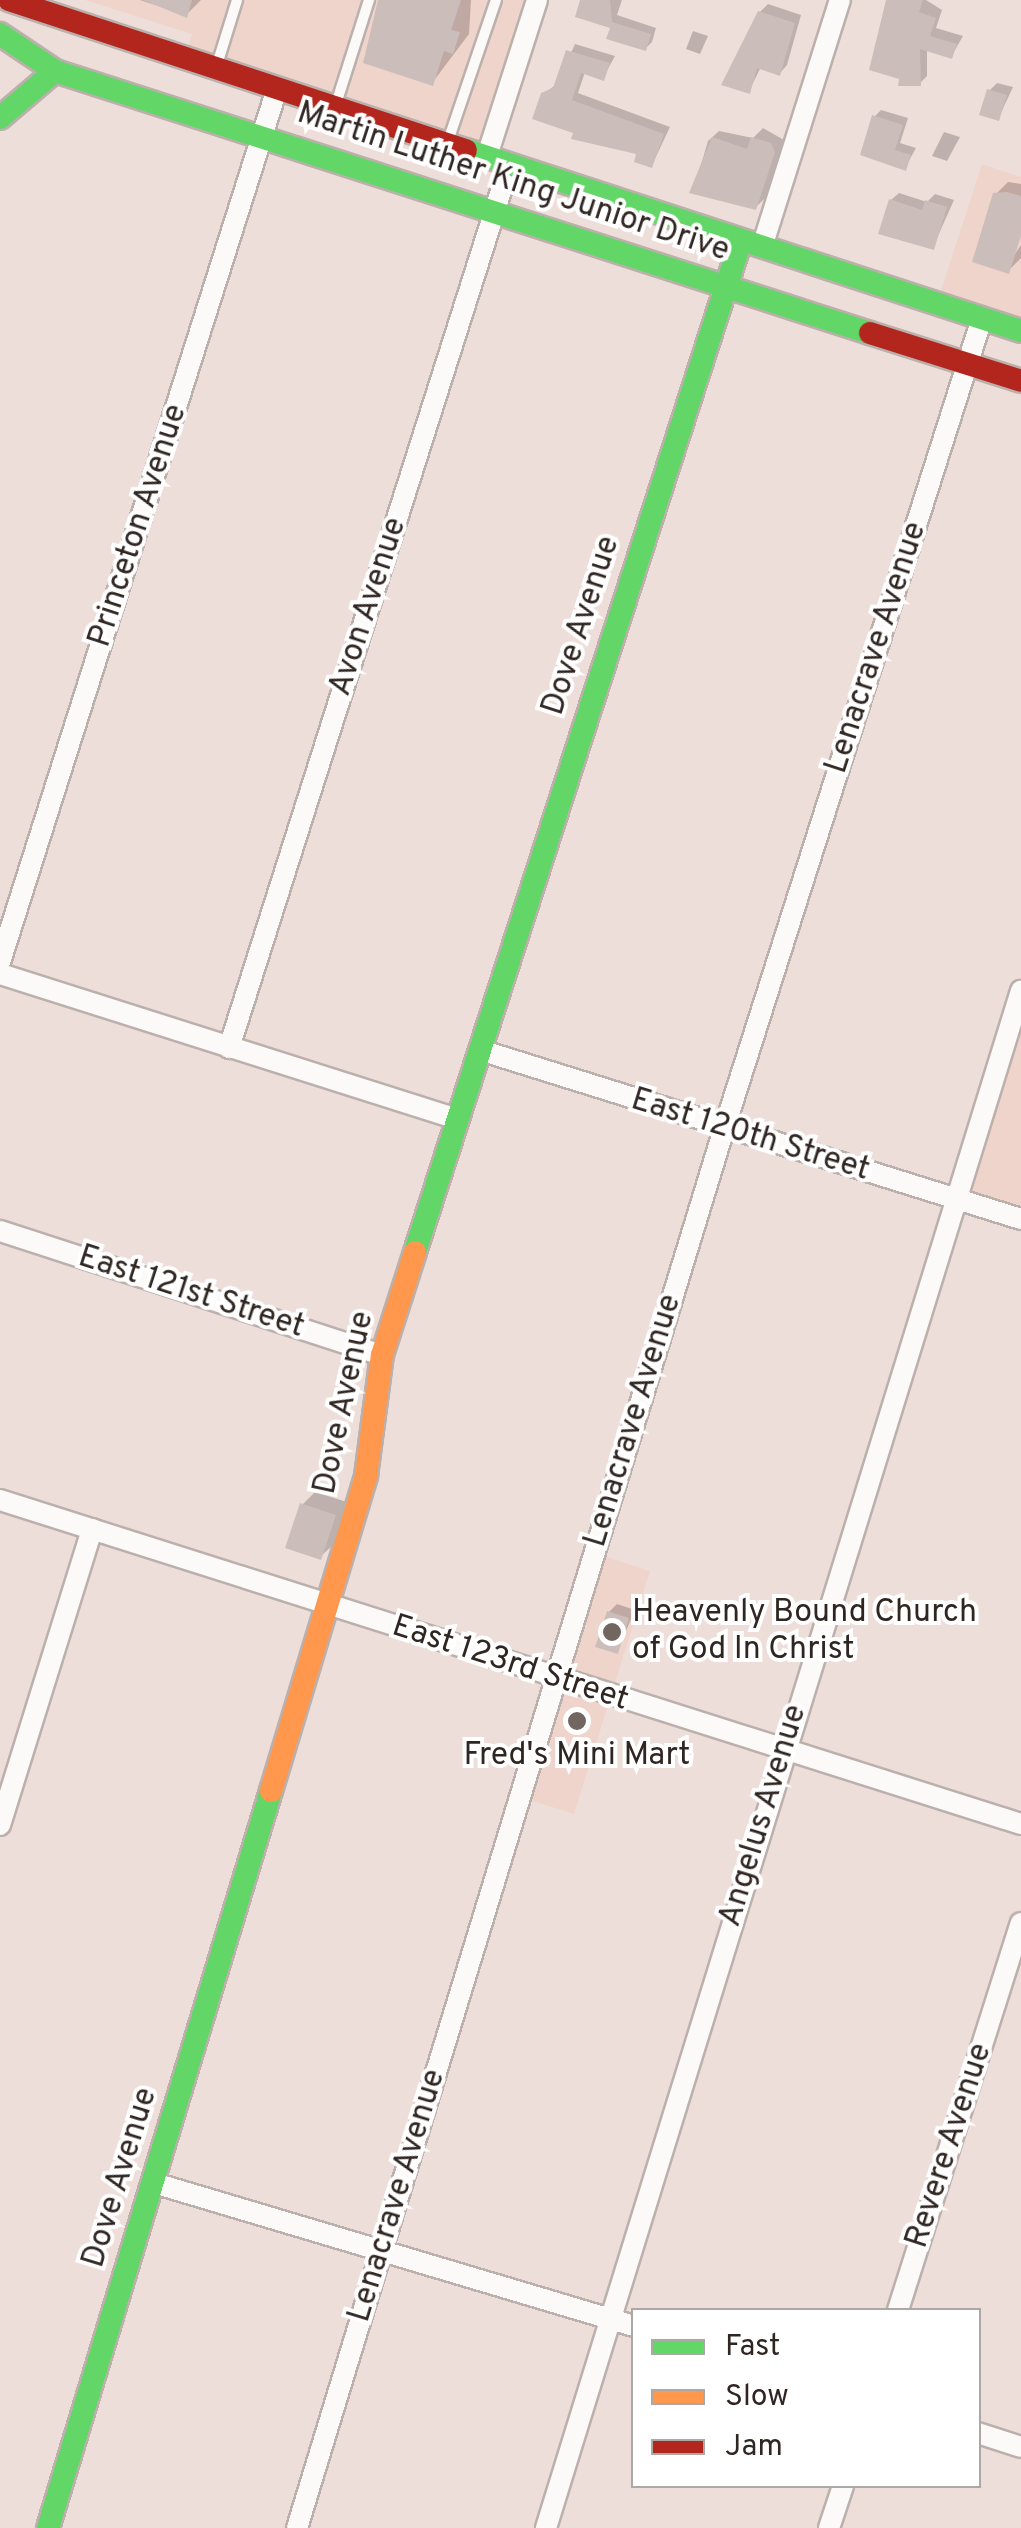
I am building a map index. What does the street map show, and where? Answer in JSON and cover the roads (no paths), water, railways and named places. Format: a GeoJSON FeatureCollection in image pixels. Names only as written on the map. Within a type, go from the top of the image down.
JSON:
{"type":"FeatureCollection","features":[{"type":"Feature","properties":{"kind":"street","name":"Martin Luther King Junior Drive"},"geometry":{"type":"LineString","coordinates":[[9,0],[1021,331]]}},
{"type":"Feature","properties":{"kind":"street"},"geometry":{"type":"LineString","coordinates":[[486,159],[537,0]]}},
{"type":"Feature","properties":{"kind":"street","name":"Dove Avenue"},"geometry":{"type":"LineString","coordinates":[[48,2528],[329,1606],[366,1476],[382,1355],[726,287],[752,243],[840,0]]}},
{"type":"Feature","properties":{"kind":"street"},"geometry":{"type":"LineString","coordinates":[[3,45],[42,27],[74,22]]}},
{"type":"Feature","properties":{"kind":"street","name":"Martin Luther King Junior Drive"},"geometry":{"type":"LineString","coordinates":[[3,45],[55,70],[1021,381]]}},
{"type":"Feature","properties":{"kind":"street"},"geometry":{"type":"LineString","coordinates":[[0,118],[55,70]]}},
{"type":"Feature","properties":{"kind":"street","name":"Princeton Avenue"},"geometry":{"type":"LineString","coordinates":[[0,962],[277,89]]}},
{"type":"Feature","properties":{"kind":"street","name":"Avon Avenue"},"geometry":{"type":"LineString","coordinates":[[229,1048],[509,166]]}},
{"type":"Feature","properties":{"kind":"street","name":"Lenacrave Avenue"},"geometry":{"type":"LineString","coordinates":[[296,2528],[724,1129],[982,318]]}},
{"type":"Feature","properties":{"kind":"street"},"geometry":{"type":"LineString","coordinates":[[0,974],[456,1120]]}},
{"type":"Feature","properties":{"kind":"street","name":"Angelus Avenue"},"geometry":{"type":"LineString","coordinates":[[546,2528],[1021,990]]}},
{"type":"Feature","properties":{"kind":"street","name":"East 120th Street"},"geometry":{"type":"LineString","coordinates":[[480,1050],[1021,1220]]}},
{"type":"Feature","properties":{"kind":"street","name":"East 121st Street"},"geometry":{"type":"LineString","coordinates":[[0,1230],[382,1355]]}},
{"type":"Feature","properties":{"kind":"street","name":"East 123rd Street"},"geometry":{"type":"LineString","coordinates":[[0,1500],[556,1680],[1021,1824]]}},
{"type":"Feature","properties":{"kind":"street"},"geometry":{"type":"LineString","coordinates":[[0,1825],[92,1529]]}},
{"type":"Feature","properties":{"kind":"street","name":"Revere Avenue"},"geometry":{"type":"LineString","coordinates":[[899,2308],[1021,1924]]}},
{"type":"Feature","properties":{"kind":"street"},"geometry":{"type":"LineString","coordinates":[[154,2183],[631,2325]]}},
{"type":"Feature","properties":{"kind":"street"},"geometry":{"type":"LineString","coordinates":[[981,2434],[1021,2447]]}},
{"type":"Feature","properties":{"kind":"street"},"geometry":{"type":"LineString","coordinates":[[829,2528],[841,2488]]}},
{"type":"Feature","properties":{"kind":"lane"},"geometry":{"type":"LineString","coordinates":[[216,69],[238,0]]}},
{"type":"Feature","properties":{"kind":"lane"},"geometry":{"type":"LineString","coordinates":[[334,108],[369,0]]}},
{"type":"Feature","properties":{"kind":"lane"},"geometry":{"type":"LineString","coordinates":[[446,146],[496,0]]}},
{"type":"Feature","properties":{"kind":"place","name":"Heavenly Bound Church of God In Christ"},"geometry":{"type":"Point","coordinates":[612,1632]}},
{"type":"Feature","properties":{"kind":"place","name":"Fred's Mini Mart"},"geometry":{"type":"Point","coordinates":[577,1721]}}]}
